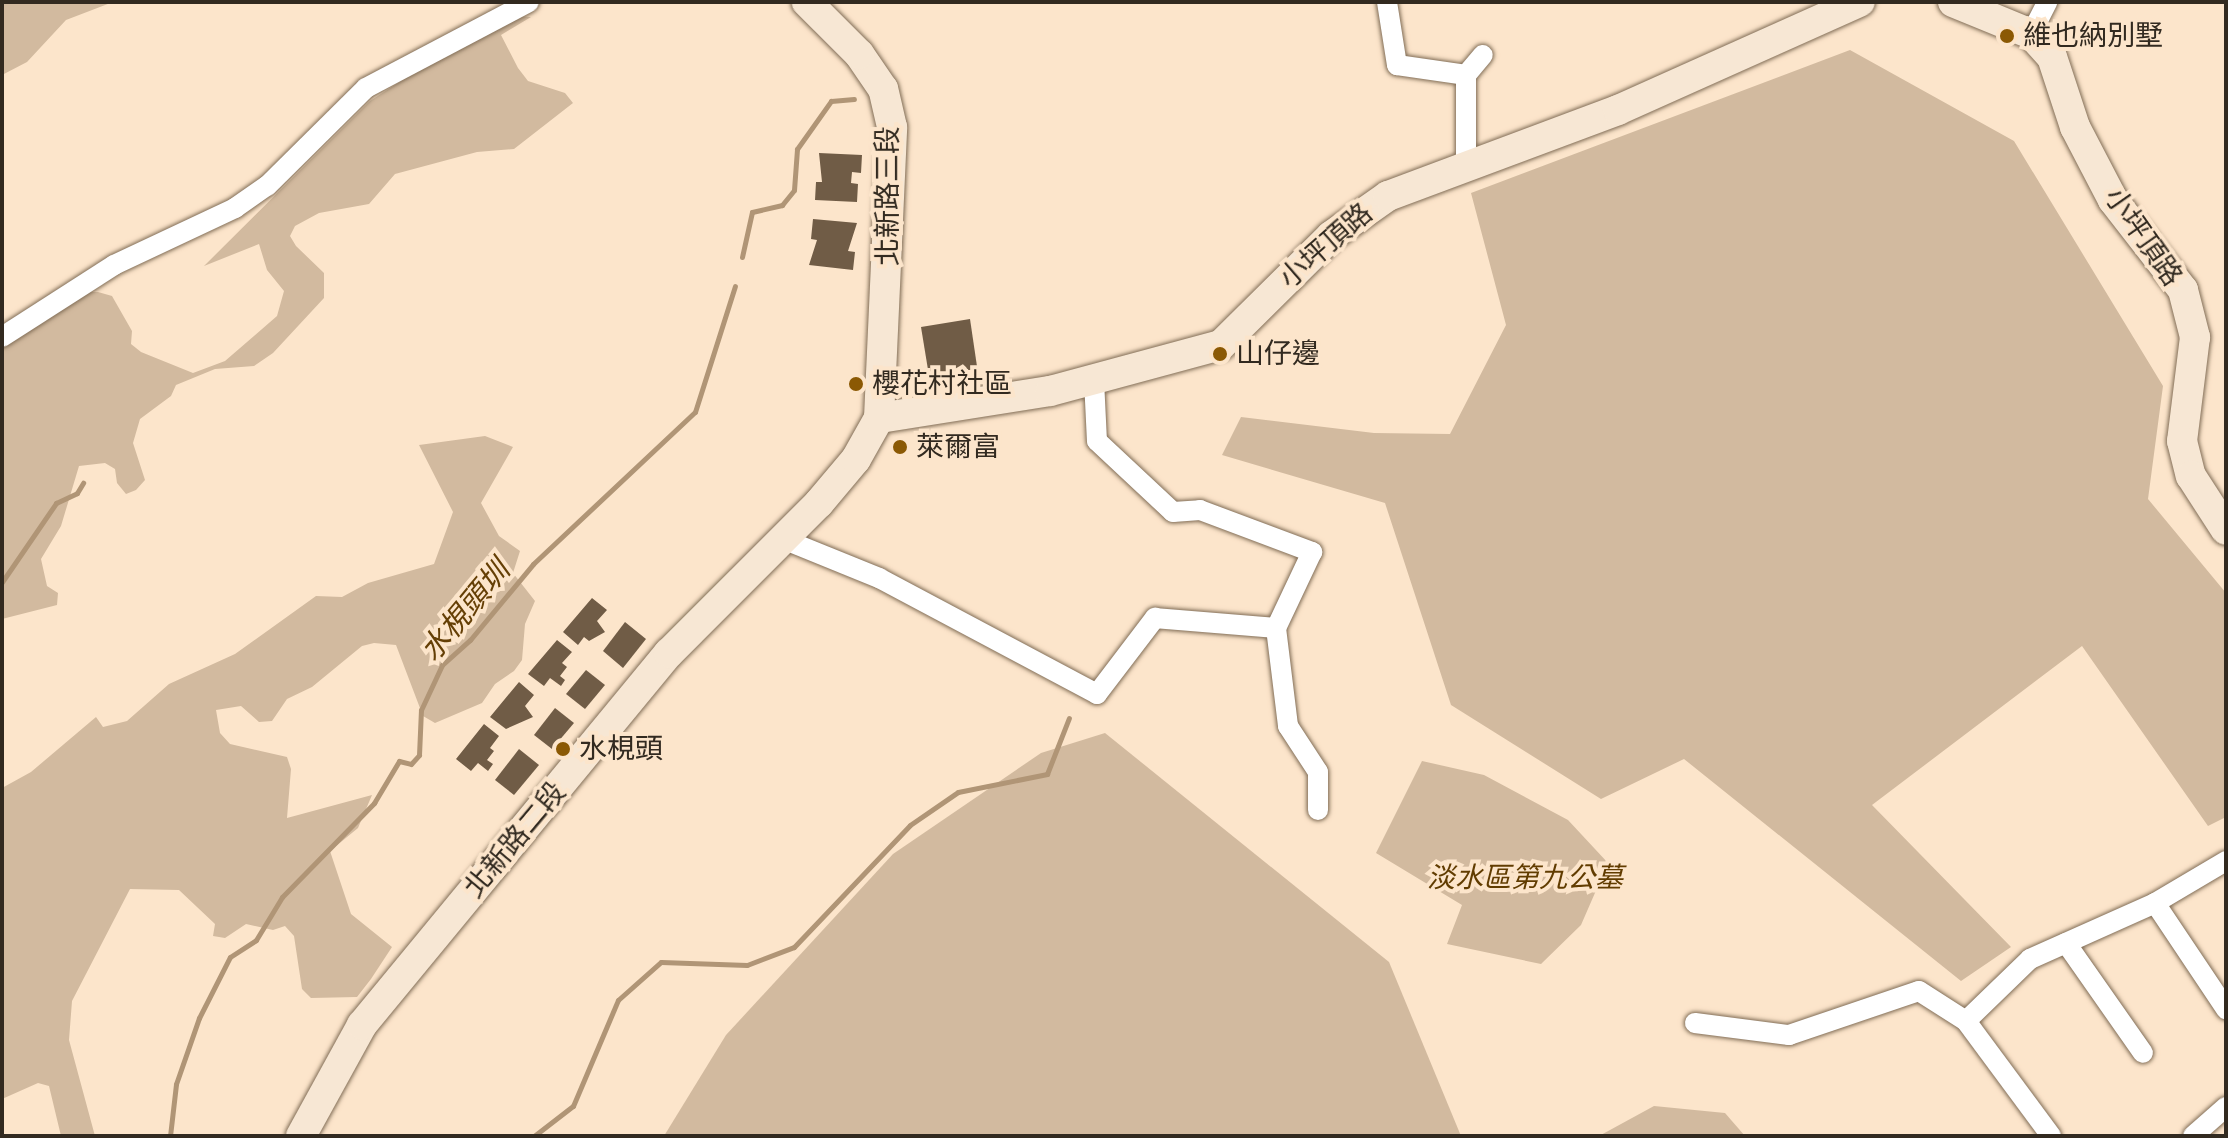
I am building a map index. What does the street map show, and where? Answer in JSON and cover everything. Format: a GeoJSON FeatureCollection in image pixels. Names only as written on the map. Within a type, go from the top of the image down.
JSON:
{"type":"FeatureCollection","features":[{"type":"Feature","properties":{"kind":"street"},"geometry":{"type":"LineString","coordinates":[[2,337],[114,265],[235,208],[276,177],[366,88],[529,2]]}},
{"type":"Feature","properties":{"kind":"street","name":"北新路三段"},"geometry":{"type":"LineString","coordinates":[[807,2],[859,54],[883,89],[892,127],[879,418]]}},
{"type":"Feature","properties":{"kind":"street"},"geometry":{"type":"LineString","coordinates":[[1387,2],[1397,65],[1466,75]]}},
{"type":"Feature","properties":{"kind":"street","name":"小坪頂路"},"geometry":{"type":"LineString","coordinates":[[879,418],[1094,380],[1221,345],[1361,211],[1466,166],[1618,110],[1860,2]]}},
{"type":"Feature","properties":{"kind":"street"},"geometry":{"type":"LineString","coordinates":[[1953,2],[2031,34],[2047,2]]}},
{"type":"Feature","properties":{"kind":"street","name":"小坪頂路"},"geometry":{"type":"LineString","coordinates":[[2031,34],[2052,57],[2075,127],[2113,200],[2183,290],[2195,337],[2182,441],[2191,476],[2226,530]]}},
{"type":"Feature","properties":{"kind":"street"},"geometry":{"type":"LineString","coordinates":[[1466,166],[1466,75],[1483,55]]}},
{"type":"Feature","properties":{"kind":"street"},"geometry":{"type":"LineString","coordinates":[[1094,380],[1097,441],[1173,512],[1200,510],[1312,552],[1276,628],[1288,726],[1318,772],[1318,810]]}},
{"type":"Feature","properties":{"kind":"street","name":"北新路二段"},"geometry":{"type":"LineString","coordinates":[[301,1136],[362,1025],[669,653],[783,539],[856,459],[879,418]]}},
{"type":"Feature","properties":{"kind":"street"},"geometry":{"type":"LineString","coordinates":[[783,539],[879,578],[1097,694],[1155,618],[1276,628]]}},
{"type":"Feature","properties":{"kind":"street"},"geometry":{"type":"LineString","coordinates":[[1966,1021],[2030,959],[2155,903],[2226,861]]}},
{"type":"Feature","properties":{"kind":"street"},"geometry":{"type":"LineString","coordinates":[[2155,903],[2226,1009]]}},
{"type":"Feature","properties":{"kind":"street"},"geometry":{"type":"LineString","coordinates":[[2066,943],[2143,1053]]}},
{"type":"Feature","properties":{"kind":"street"},"geometry":{"type":"LineString","coordinates":[[1695,1023],[1789,1035],[1919,991],[1966,1021],[2051,1136]]}},
{"type":"Feature","properties":{"kind":"street"},"geometry":{"type":"LineString","coordinates":[[2193,1136],[2226,1107]]}},
{"type":"Feature","properties":{"kind":"green space"},"geometry":{"type":"Polygon","coordinates":[[[2,2],[113,2],[66,20],[27,62],[2,75],[2,2]]]}},
{"type":"Feature","properties":{"kind":"green space"},"geometry":{"type":"Polygon","coordinates":[[[517,16],[531,17],[501,35],[518,68],[528,81],[565,93],[573,103],[514,149],[477,152],[395,174],[369,204],[319,213],[295,226],[290,236],[296,246],[324,273],[324,298],[273,353],[254,366],[215,369],[176,385],[171,396],[140,419],[133,443],[145,480],[136,490],[126,494],[117,483],[115,469],[105,463],[79,466],[61,526],[41,559],[47,586],[58,593],[57,605],[2,619],[2,343],[81,292],[98,292],[112,296],[132,331],[131,344],[141,352],[193,373],[225,361],[277,316],[284,291],[267,270],[259,244],[204,266],[370,101],[465,40],[517,16]]]}},
{"type":"Feature","properties":{"kind":"green space"},"geometry":{"type":"Polygon","coordinates":[[[1850,50],[2014,141],[2163,386],[2148,499],[2226,593],[2226,817],[2208,826],[2082,646],[1872,805],[2011,947],[1961,981],[1684,759],[1601,799],[1451,705],[1385,503],[1222,455],[1241,417],[1374,433],[1450,434],[1506,325],[1471,193],[1850,50]]]}},
{"type":"Feature","properties":{"kind":"green space"},"geometry":{"type":"Polygon","coordinates":[[[485,436],[513,447],[481,503],[499,536],[520,551],[513,573],[535,601],[525,624],[522,660],[514,671],[495,684],[482,703],[435,723],[423,716],[396,645],[374,643],[362,646],[312,687],[287,699],[272,721],[259,722],[241,706],[216,710],[220,733],[230,744],[287,757],[291,769],[287,818],[372,795],[358,828],[330,851],[351,914],[392,947],[371,979],[357,997],[311,998],[302,989],[294,936],[285,926],[273,930],[246,924],[225,938],[213,936],[215,924],[179,890],[130,889],[72,1001],[69,1040],[95,1136],[61,1136],[49,1086],[38,1083],[2,1099],[2,788],[31,772],[96,717],[103,727],[127,721],[169,684],[235,654],[316,596],[342,597],[368,583],[434,564],[453,512],[419,445],[485,436]]]}},
{"type":"Feature","properties":{"kind":"green space"},"geometry":{"type":"Polygon","coordinates":[[[1105,733],[1389,962],[1461,1136],[664,1136],[726,1035],[893,854],[1041,753],[1105,733]]]}},
{"type":"Feature","properties":{"kind":"green space","name":"淡水區第九公墓"},"geometry":{"type":"Polygon","coordinates":[[[1422,761],[1484,775],[1568,820],[1608,863],[1581,925],[1541,964],[1447,944],[1462,905],[1376,853],[1422,761]]]}},
{"type":"Feature","properties":{"kind":"green space"},"geometry":{"type":"Polygon","coordinates":[[[1654,1106],[1725,1113],[1745,1136],[1599,1136],[1654,1106]]]}},
{"type":"Feature","properties":{"kind":"building"},"geometry":{"type":"Polygon","coordinates":[[[819,153],[862,155],[861,173],[852,172],[851,183],[858,184],[857,202],[815,200],[816,182],[822,182],[819,153]]]}},
{"type":"Feature","properties":{"kind":"building"},"geometry":{"type":"Polygon","coordinates":[[[813,219],[857,223],[848,251],[855,252],[853,270],[809,265],[817,240],[811,239],[813,219]]]}},
{"type":"Feature","properties":{"kind":"building"},"geometry":{"type":"Polygon","coordinates":[[[970,319],[979,380],[931,388],[921,327],[970,319]]]}},
{"type":"Feature","properties":{"kind":"building"},"geometry":{"type":"Polygon","coordinates":[[[592,598],[607,610],[597,621],[605,632],[589,641],[584,637],[578,645],[563,632],[592,598]]]}},
{"type":"Feature","properties":{"kind":"building"},"geometry":{"type":"Polygon","coordinates":[[[625,622],[646,639],[623,668],[603,651],[625,622]]]}},
{"type":"Feature","properties":{"kind":"building"},"geometry":{"type":"Polygon","coordinates":[[[557,640],[572,652],[562,663],[567,667],[560,676],[565,680],[561,686],[550,678],[544,686],[528,674],[557,640]]]}},
{"type":"Feature","properties":{"kind":"building"},"geometry":{"type":"Polygon","coordinates":[[[586,670],[605,685],[585,709],[566,694],[586,670]]]}},
{"type":"Feature","properties":{"kind":"building"},"geometry":{"type":"Polygon","coordinates":[[[519,682],[534,695],[525,706],[533,717],[506,729],[490,717],[519,682]]]}},
{"type":"Feature","properties":{"kind":"building"},"geometry":{"type":"Polygon","coordinates":[[[555,708],[574,723],[552,749],[534,735],[555,708]]]}},
{"type":"Feature","properties":{"kind":"building"},"geometry":{"type":"Polygon","coordinates":[[[484,724],[499,736],[490,748],[494,751],[487,760],[493,764],[488,771],[478,763],[471,771],[456,759],[484,724]]]}},
{"type":"Feature","properties":{"kind":"building"},"geometry":{"type":"Polygon","coordinates":[[[519,749],[539,765],[514,795],[495,780],[519,749]]]}},
{"type":"Feature","properties":{"kind":"waterway","name":"水梘頭圳"},"geometry":{"type":"LineString","coordinates":[[742,257],[752,212],[782,205],[794,190],[797,149],[831,101],[854,99]]}},
{"type":"Feature","properties":{"kind":"waterway","name":"水梘頭圳"},"geometry":{"type":"LineString","coordinates":[[170,1136],[176,1084],[199,1018],[230,957],[256,940],[282,897],[374,803],[399,761],[411,764],[419,755],[421,710],[442,665],[470,640],[533,564],[695,412],[735,286]]}},
{"type":"Feature","properties":{"kind":"waterway"},"geometry":{"type":"LineString","coordinates":[[2,582],[56,503],[77,493],[83,483]]}},
{"type":"Feature","properties":{"kind":"waterway"},"geometry":{"type":"LineString","coordinates":[[534,1136],[573,1106],[618,1000],[661,962],[747,965],[794,947],[910,825],[958,792],[1047,774],[1069,718]]}},
{"type":"Feature","properties":{"kind":"place","name":"維也納別墅"},"geometry":{"type":"Point","coordinates":[2007,36]}},
{"type":"Feature","properties":{"kind":"place","name":"山仔邊"},"geometry":{"type":"Point","coordinates":[1220,354]}},
{"type":"Feature","properties":{"kind":"place","name":"櫻花村社區"},"geometry":{"type":"Point","coordinates":[856,384]}},
{"type":"Feature","properties":{"kind":"place","name":"萊爾富"},"geometry":{"type":"Point","coordinates":[900,447]}},
{"type":"Feature","properties":{"kind":"place","name":"水梘頭"},"geometry":{"type":"Point","coordinates":[563,749]}}]}
